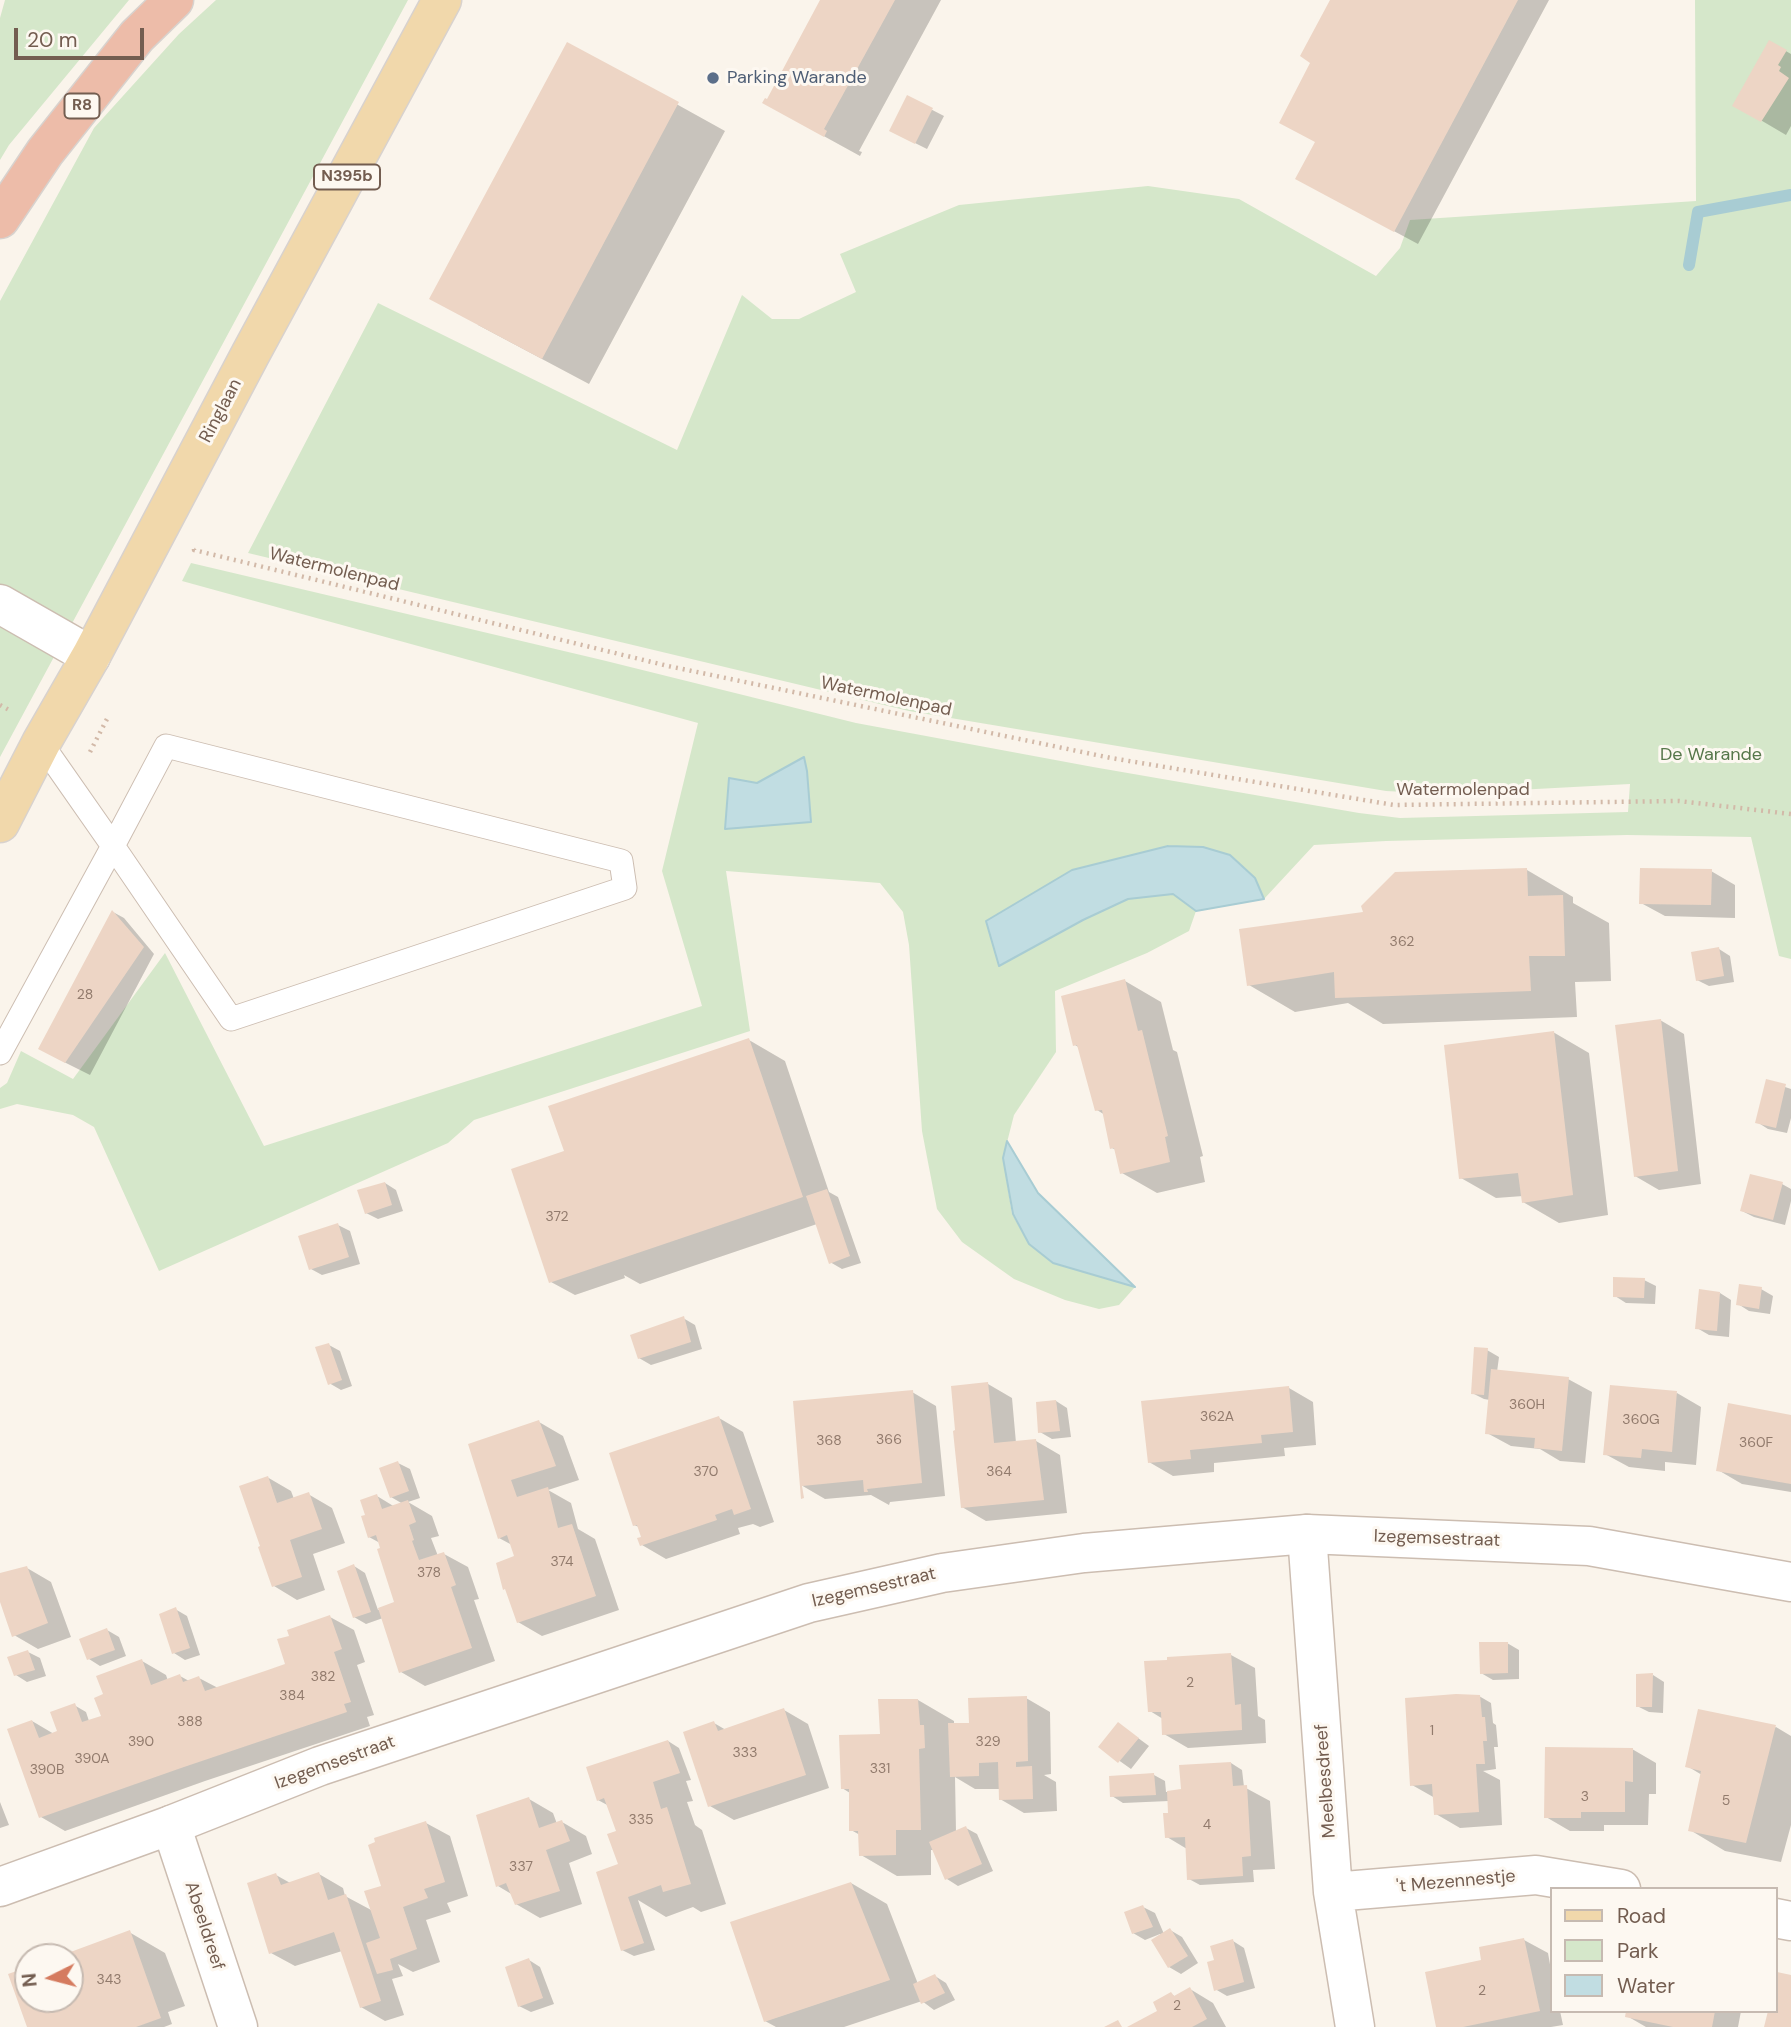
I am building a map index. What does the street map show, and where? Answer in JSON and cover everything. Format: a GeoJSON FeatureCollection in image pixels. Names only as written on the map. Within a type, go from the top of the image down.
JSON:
{"type":"FeatureCollection","features":[{"type":"Feature","properties":{"kind":"highway","name":"R8"},"geometry":{"type":"LineString","coordinates":[[0,219],[45,152],[137,36],[174,0]]}},
{"type":"Feature","properties":{"kind":"main road","name":"Ringlaan"},"geometry":{"type":"LineString","coordinates":[[0,823],[442,0]]}},
{"type":"Feature","properties":{"kind":"street"},"geometry":{"type":"LineString","coordinates":[[0,604],[92,656]]}},
{"type":"Feature","properties":{"kind":"street","name":"Izegemsestraat"},"geometry":{"type":"LineString","coordinates":[[0,1887],[171,1825],[320,1766],[809,1602],[942,1573],[1084,1553],[1307,1534],[1589,1546],[1791,1582]]}},
{"type":"Feature","properties":{"kind":"street","name":"Meelbesdreef"},"geometry":{"type":"LineString","coordinates":[[1307,1534],[1334,1892],[1356,2027]]}},
{"type":"Feature","properties":{"kind":"street","name":"Abeeldreef"},"geometry":{"type":"LineString","coordinates":[[171,1825],[238,2027]]}},
{"type":"Feature","properties":{"kind":"street","name":"'t Mezennestje"},"geometry":{"type":"LineString","coordinates":[[1334,1892],[1536,1875],[1609,1887]]}},
{"type":"Feature","properties":{"kind":"lane"},"geometry":{"type":"LineString","coordinates":[[0,1053],[113,846],[166,746],[621,861],[625,888],[230,1019],[113,846],[41,743]]}},
{"type":"Feature","properties":{"kind":"path","name":"Watermolenpad"},"geometry":{"type":"LineString","coordinates":[[200,538],[194,550],[668,666],[1111,758],[1394,805],[1679,802],[1791,814]]}},
{"type":"Feature","properties":{"kind":"green space"},"geometry":{"type":"Polygon","coordinates":[[[5,0],[129,0],[9,145],[0,160],[0,18],[5,0]]]}},
{"type":"Feature","properties":{"kind":"green space"},"geometry":{"type":"Polygon","coordinates":[[[216,0],[408,0],[0,757],[0,301],[94,128],[179,34],[216,0]]]}},
{"type":"Feature","properties":{"kind":"green space","name":"De Warande"},"geometry":{"type":"Polygon","coordinates":[[[1695,0],[1791,0],[1791,959],[1779,956],[1751,837],[1627,835],[1314,845],[1264,899],[1255,878],[1230,855],[1203,847],[1083,920],[1128,899],[1173,894],[1196,911],[1189,931],[1147,953],[1055,991],[1056,1052],[1014,1115],[1003,1158],[1012,1214],[1029,1244],[1103,1277],[1135,1287],[1119,1305],[1099,1309],[1065,1300],[1014,1279],[962,1242],[937,1209],[922,1131],[909,945],[903,912],[880,883],[726,871],[750,1031],[474,1120],[448,1143],[159,1271],[94,1127],[73,1115],[17,1104],[0,1109],[0,1088],[7,1083],[21,1051],[73,1079],[165,953],[264,1146],[702,1006],[662,871],[698,723],[182,581],[191,563],[856,723],[1093,767],[1400,818],[1628,812],[1630,784],[1442,794],[1386,791],[909,711],[248,553],[378,303],[677,450],[742,295],[772,319],[799,319],[856,292],[840,254],[959,205],[1148,186],[1239,199],[1376,276],[1400,248],[1410,220],[1696,201],[1695,0]],[[804,757],[757,783],[811,821],[804,757]]]}},
{"type":"Feature","properties":{"kind":"water"},"geometry":{"type":"Polygon","coordinates":[[[804,757],[811,822],[725,829],[729,778],[757,783],[804,757]]]}},
{"type":"Feature","properties":{"kind":"water"},"geometry":{"type":"Polygon","coordinates":[[[1168,846],[1203,847],[1230,855],[1255,878],[1264,899],[1196,911],[1173,894],[1128,899],[1083,920],[999,966],[986,921],[1072,870],[1168,846]]]}},
{"type":"Feature","properties":{"kind":"water"},"geometry":{"type":"Polygon","coordinates":[[[1007,1141],[1038,1193],[1135,1287],[1053,1263],[1029,1244],[1013,1214],[1003,1158],[1007,1141]]]}},
{"type":"Feature","properties":{"kind":"building"},"geometry":{"type":"Polygon","coordinates":[[[820,0],[895,0],[824,129],[827,131],[824,137],[762,103],[767,99],[820,0]]]}},
{"type":"Feature","properties":{"kind":"building"},"geometry":{"type":"Polygon","coordinates":[[[1330,0],[1518,0],[1394,232],[1295,179],[1315,142],[1279,123],[1310,63],[1300,56],[1330,0]]]}},
{"type":"Feature","properties":{"kind":"building"},"geometry":{"type":"Polygon","coordinates":[[[1769,40],[1787,50],[1778,65],[1781,67],[1779,71],[1789,78],[1761,122],[1732,106],[1769,40]]]}},
{"type":"Feature","properties":{"kind":"building"},"geometry":{"type":"Polygon","coordinates":[[[567,42],[679,102],[542,359],[429,299],[567,42]]]}},
{"type":"Feature","properties":{"kind":"building"},"geometry":{"type":"Polygon","coordinates":[[[907,95],[933,108],[915,144],[889,131],[907,95]]]}},
{"type":"Feature","properties":{"kind":"building"},"geometry":{"type":"Polygon","coordinates":[[[1527,868],[1528,896],[1563,895],[1565,956],[1529,956],[1531,991],[1335,998],[1334,972],[1247,986],[1239,929],[1363,912],[1361,906],[1395,872],[1527,868]]]}},
{"type":"Feature","properties":{"kind":"building"},"geometry":{"type":"Polygon","coordinates":[[[1640,868],[1712,869],[1711,905],[1639,904],[1640,868]]]}},
{"type":"Feature","properties":{"kind":"building"},"geometry":{"type":"Polygon","coordinates":[[[112,910],[144,947],[65,1063],[38,1049],[112,910]]]}},
{"type":"Feature","properties":{"kind":"building"},"geometry":{"type":"Polygon","coordinates":[[[1719,947],[1724,976],[1696,981],[1691,952],[1719,947]]]}},
{"type":"Feature","properties":{"kind":"building"},"geometry":{"type":"Polygon","coordinates":[[[1125,979],[1138,1031],[1142,1030],[1168,1136],[1165,1137],[1170,1162],[1120,1174],[1114,1148],[1110,1149],[1102,1110],[1095,1111],[1077,1045],[1073,1046],[1061,996],[1125,979]]]}},
{"type":"Feature","properties":{"kind":"building"},"geometry":{"type":"Polygon","coordinates":[[[1661,1019],[1678,1171],[1634,1177],[1615,1025],[1661,1019]]]}},
{"type":"Feature","properties":{"kind":"building"},"geometry":{"type":"Polygon","coordinates":[[[1554,1031],[1573,1195],[1522,1203],[1518,1173],[1459,1179],[1444,1045],[1554,1031]]]}},
{"type":"Feature","properties":{"kind":"building"},"geometry":{"type":"Polygon","coordinates":[[[749,1038],[803,1197],[549,1283],[511,1169],[564,1151],[548,1106],[749,1038]]]}},
{"type":"Feature","properties":{"kind":"building"},"geometry":{"type":"Polygon","coordinates":[[[1766,1079],[1786,1084],[1776,1128],[1755,1123],[1766,1079]]]}},
{"type":"Feature","properties":{"kind":"building"},"geometry":{"type":"Polygon","coordinates":[[[1750,1174],[1783,1182],[1773,1220],[1740,1211],[1750,1174]]]}},
{"type":"Feature","properties":{"kind":"building"},"geometry":{"type":"Polygon","coordinates":[[[385,1182],[392,1205],[365,1214],[357,1190],[385,1182]]]}},
{"type":"Feature","properties":{"kind":"building"},"geometry":{"type":"Polygon","coordinates":[[[827,1189],[850,1256],[829,1264],[806,1196],[827,1189]]]}},
{"type":"Feature","properties":{"kind":"building"},"geometry":{"type":"Polygon","coordinates":[[[338,1223],[349,1257],[309,1270],[298,1236],[338,1223]]]}},
{"type":"Feature","properties":{"kind":"building"},"geometry":{"type":"Polygon","coordinates":[[[1613,1277],[1645,1278],[1644,1298],[1613,1297],[1613,1277]]]}},
{"type":"Feature","properties":{"kind":"building"},"geometry":{"type":"Polygon","coordinates":[[[1739,1284],[1762,1287],[1759,1309],[1736,1305],[1739,1284]]]}},
{"type":"Feature","properties":{"kind":"building"},"geometry":{"type":"Polygon","coordinates":[[[1699,1289],[1720,1292],[1717,1331],[1695,1329],[1699,1289]]]}},
{"type":"Feature","properties":{"kind":"building"},"geometry":{"type":"Polygon","coordinates":[[[684,1316],[691,1342],[638,1359],[630,1335],[684,1316]]]}},
{"type":"Feature","properties":{"kind":"building"},"geometry":{"type":"Polygon","coordinates":[[[329,1343],[342,1380],[328,1385],[315,1347],[329,1343]]]}},
{"type":"Feature","properties":{"kind":"building"},"geometry":{"type":"Polygon","coordinates":[[[1474,1347],[1488,1348],[1484,1395],[1471,1394],[1474,1347]]]}},
{"type":"Feature","properties":{"kind":"building"},"geometry":{"type":"Polygon","coordinates":[[[1491,1369],[1569,1377],[1562,1451],[1534,1448],[1535,1438],[1485,1434],[1491,1369]]]}},
{"type":"Feature","properties":{"kind":"building"},"geometry":{"type":"Polygon","coordinates":[[[988,1382],[994,1443],[1036,1439],[1044,1500],[961,1508],[951,1386],[988,1382]]]}},
{"type":"Feature","properties":{"kind":"building"},"geometry":{"type":"Polygon","coordinates":[[[1610,1385],[1677,1391],[1672,1452],[1642,1449],[1641,1458],[1603,1455],[1610,1385]]]}},
{"type":"Feature","properties":{"kind":"building"},"geometry":{"type":"Polygon","coordinates":[[[1289,1386],[1293,1432],[1261,1435],[1262,1443],[1190,1450],[1191,1459],[1148,1463],[1141,1401],[1289,1386]]]}},
{"type":"Feature","properties":{"kind":"building"},"geometry":{"type":"Polygon","coordinates":[[[913,1390],[922,1483],[867,1489],[868,1492],[864,1492],[863,1480],[802,1486],[804,1498],[801,1499],[793,1401],[913,1390]]]}},
{"type":"Feature","properties":{"kind":"building"},"geometry":{"type":"Polygon","coordinates":[[[1056,1400],[1060,1431],[1038,1433],[1036,1402],[1056,1400]]]}},
{"type":"Feature","properties":{"kind":"building"},"geometry":{"type":"Polygon","coordinates":[[[1728,1403],[1791,1415],[1791,1484],[1716,1471],[1728,1403]]]}},
{"type":"Feature","properties":{"kind":"building"},"geometry":{"type":"Polygon","coordinates":[[[719,1416],[751,1509],[734,1515],[732,1509],[715,1515],[717,1520],[640,1546],[637,1538],[641,1537],[637,1525],[633,1526],[609,1453],[719,1416]]]}},
{"type":"Feature","properties":{"kind":"building"},"geometry":{"type":"Polygon","coordinates":[[[539,1420],[556,1466],[511,1480],[517,1497],[548,1487],[558,1528],[572,1524],[596,1596],[517,1623],[505,1589],[503,1590],[496,1563],[514,1556],[507,1535],[498,1539],[468,1444],[539,1420]]]}},
{"type":"Feature","properties":{"kind":"building"},"geometry":{"type":"Polygon","coordinates":[[[398,1461],[409,1491],[390,1498],[379,1468],[398,1461]]]}},
{"type":"Feature","properties":{"kind":"building"},"geometry":{"type":"Polygon","coordinates":[[[268,1476],[277,1503],[309,1492],[322,1529],[290,1540],[302,1577],[272,1587],[239,1486],[268,1476]]]}},
{"type":"Feature","properties":{"kind":"building"},"geometry":{"type":"Polygon","coordinates":[[[377,1494],[382,1509],[408,1500],[416,1522],[409,1525],[419,1560],[444,1552],[456,1585],[451,1587],[472,1648],[399,1673],[378,1608],[394,1602],[377,1549],[380,1548],[376,1535],[368,1538],[361,1516],[365,1515],[360,1500],[377,1494]]]}},
{"type":"Feature","properties":{"kind":"building"},"geometry":{"type":"Polygon","coordinates":[[[354,1564],[371,1612],[353,1618],[337,1571],[354,1564]]]}},
{"type":"Feature","properties":{"kind":"building"},"geometry":{"type":"Polygon","coordinates":[[[27,1566],[48,1623],[12,1637],[0,1602],[0,1573],[27,1566]]]}},
{"type":"Feature","properties":{"kind":"building"},"geometry":{"type":"Polygon","coordinates":[[[176,1607],[190,1648],[172,1654],[159,1614],[176,1607]]]}},
{"type":"Feature","properties":{"kind":"building"},"geometry":{"type":"Polygon","coordinates":[[[330,1615],[342,1649],[334,1652],[351,1702],[344,1704],[347,1712],[39,1818],[7,1729],[32,1720],[39,1738],[57,1731],[50,1712],[75,1703],[82,1722],[101,1716],[94,1698],[103,1694],[96,1676],[142,1659],[151,1685],[180,1674],[183,1682],[199,1676],[205,1691],[285,1664],[277,1639],[289,1636],[287,1630],[330,1615]]]}},
{"type":"Feature","properties":{"kind":"building"},"geometry":{"type":"Polygon","coordinates":[[[107,1628],[115,1650],[87,1660],[79,1639],[107,1628]]]}},
{"type":"Feature","properties":{"kind":"building"},"geometry":{"type":"Polygon","coordinates":[[[1479,1642],[1508,1642],[1508,1673],[1480,1674],[1479,1642]]]}},
{"type":"Feature","properties":{"kind":"building"},"geometry":{"type":"Polygon","coordinates":[[[28,1650],[35,1670],[14,1676],[7,1657],[28,1650]]]}},
{"type":"Feature","properties":{"kind":"building"},"geometry":{"type":"Polygon","coordinates":[[[1231,1653],[1235,1705],[1241,1704],[1242,1730],[1162,1735],[1161,1712],[1148,1712],[1144,1661],[1231,1653]]]}},
{"type":"Feature","properties":{"kind":"building"},"geometry":{"type":"Polygon","coordinates":[[[1653,1673],[1652,1707],[1636,1707],[1636,1674],[1653,1673]]]}},
{"type":"Feature","properties":{"kind":"building"},"geometry":{"type":"Polygon","coordinates":[[[1480,1695],[1482,1717],[1485,1717],[1485,1764],[1476,1764],[1479,1812],[1434,1815],[1432,1784],[1410,1786],[1405,1698],[1480,1695]]]}},
{"type":"Feature","properties":{"kind":"building"},"geometry":{"type":"Polygon","coordinates":[[[1027,1696],[1028,1761],[1016,1762],[1016,1767],[1032,1766],[1033,1799],[999,1800],[998,1762],[979,1763],[979,1776],[950,1777],[948,1723],[969,1723],[968,1698],[1027,1696]]]}},
{"type":"Feature","properties":{"kind":"building"},"geometry":{"type":"Polygon","coordinates":[[[878,1699],[918,1699],[920,1725],[924,1725],[925,1748],[919,1749],[921,1830],[896,1830],[896,1855],[859,1856],[858,1831],[849,1831],[849,1789],[841,1789],[839,1735],[880,1734],[878,1699]]]}},
{"type":"Feature","properties":{"kind":"building"},"geometry":{"type":"Polygon","coordinates":[[[784,1708],[806,1775],[708,1807],[683,1732],[714,1721],[718,1731],[784,1708]]]}},
{"type":"Feature","properties":{"kind":"building"},"geometry":{"type":"Polygon","coordinates":[[[1698,1709],[1776,1725],[1746,1843],[1688,1831],[1701,1771],[1685,1767],[1698,1709]]]}},
{"type":"Feature","properties":{"kind":"building"},"geometry":{"type":"Polygon","coordinates":[[[1118,1722],[1139,1738],[1118,1763],[1098,1747],[1118,1722]]]}},
{"type":"Feature","properties":{"kind":"building"},"geometry":{"type":"Polygon","coordinates":[[[668,1740],[680,1773],[653,1782],[661,1809],[667,1807],[691,1884],[663,1892],[661,1885],[628,1897],[644,1943],[621,1951],[596,1872],[618,1864],[607,1834],[616,1831],[604,1798],[597,1801],[586,1767],[668,1740]]]}},
{"type":"Feature","properties":{"kind":"building"},"geometry":{"type":"Polygon","coordinates":[[[1545,1747],[1633,1748],[1633,1782],[1625,1781],[1625,1812],[1581,1812],[1581,1818],[1544,1818],[1545,1747]]]}},
{"type":"Feature","properties":{"kind":"building"},"geometry":{"type":"Polygon","coordinates":[[[1231,1762],[1233,1786],[1247,1785],[1251,1856],[1242,1857],[1243,1876],[1187,1880],[1185,1837],[1165,1838],[1163,1813],[1168,1813],[1167,1791],[1181,1789],[1179,1765],[1231,1762]]]}},
{"type":"Feature","properties":{"kind":"building"},"geometry":{"type":"Polygon","coordinates":[[[1154,1773],[1156,1795],[1110,1797],[1109,1776],[1154,1773]]]}},
{"type":"Feature","properties":{"kind":"building"},"geometry":{"type":"Polygon","coordinates":[[[529,1797],[539,1828],[562,1820],[570,1841],[546,1850],[560,1891],[515,1905],[506,1883],[496,1887],[476,1815],[529,1797]]]}},
{"type":"Feature","properties":{"kind":"building"},"geometry":{"type":"Polygon","coordinates":[[[426,1821],[445,1882],[424,1889],[428,1898],[403,1907],[417,1949],[390,1959],[393,1970],[377,1974],[366,1943],[380,1938],[364,1891],[381,1886],[368,1845],[375,1842],[374,1838],[426,1821]]]}},
{"type":"Feature","properties":{"kind":"building"},"geometry":{"type":"Polygon","coordinates":[[[966,1826],[982,1864],[945,1880],[929,1842],[966,1826]]]}},
{"type":"Feature","properties":{"kind":"building"},"geometry":{"type":"Polygon","coordinates":[[[319,1872],[328,1900],[346,1894],[381,2001],[360,2008],[334,1932],[269,1954],[247,1883],[276,1873],[281,1885],[319,1872]]]}},
{"type":"Feature","properties":{"kind":"building"},"geometry":{"type":"Polygon","coordinates":[[[851,1882],[890,1980],[764,2022],[730,1922],[851,1882]]]}},
{"type":"Feature","properties":{"kind":"building"},"geometry":{"type":"Polygon","coordinates":[[[1143,1905],[1153,1927],[1132,1934],[1124,1912],[1143,1905]]]}},
{"type":"Feature","properties":{"kind":"building"},"geometry":{"type":"Polygon","coordinates":[[[1170,1928],[1188,1956],[1168,1968],[1151,1940],[1170,1928]]]}},
{"type":"Feature","properties":{"kind":"building"},"geometry":{"type":"Polygon","coordinates":[[[130,1930],[161,2018],[136,2027],[27,2027],[22,2013],[84,2013],[84,1947],[130,1930]]]}},
{"type":"Feature","properties":{"kind":"building"},"geometry":{"type":"Polygon","coordinates":[[[1524,1938],[1540,2011],[1463,2027],[1436,2027],[1425,1972],[1481,1960],[1479,1947],[1524,1938]]]}},
{"type":"Feature","properties":{"kind":"building"},"geometry":{"type":"Polygon","coordinates":[[[1233,1939],[1244,1982],[1214,1991],[1207,1962],[1214,1960],[1210,1946],[1233,1939]]]}},
{"type":"Feature","properties":{"kind":"building"},"geometry":{"type":"Polygon","coordinates":[[[529,1958],[543,1998],[518,2007],[505,1967],[529,1958]]]}},
{"type":"Feature","properties":{"kind":"building"},"geometry":{"type":"Polygon","coordinates":[[[14,1972],[14,1991],[8,1974],[14,1972]]]}},
{"type":"Feature","properties":{"kind":"building"},"geometry":{"type":"Polygon","coordinates":[[[1777,1972],[1791,1975],[1791,2027],[1764,2027],[1768,2013],[1777,2013],[1777,1972]]]}},
{"type":"Feature","properties":{"kind":"building"},"geometry":{"type":"Polygon","coordinates":[[[935,1974],[945,1993],[921,2004],[913,1984],[935,1974]]]}},
{"type":"Feature","properties":{"kind":"building"},"geometry":{"type":"Polygon","coordinates":[[[1190,1987],[1207,2019],[1192,2027],[1127,2027],[1157,2011],[1153,2002],[1171,1992],[1174,1996],[1190,1987]]]}},
{"type":"Feature","properties":{"kind":"building"},"geometry":{"type":"Polygon","coordinates":[[[1626,2013],[1715,2013],[1712,2027],[1673,2027],[1625,2017],[1626,2013]]]}},
{"type":"Feature","properties":{"kind":"building"},"geometry":{"type":"Polygon","coordinates":[[[1118,2020],[1122,2027],[1104,2027],[1118,2020]]]}},
{"type":"Feature","properties":{"kind":"waterway"},"geometry":{"type":"LineString","coordinates":[[1689,265],[1698,212],[1791,195]]}},
{"type":"Feature","properties":{"kind":"place","name":"Parking Warande"},"geometry":{"type":"Point","coordinates":[713,78]}}]}
